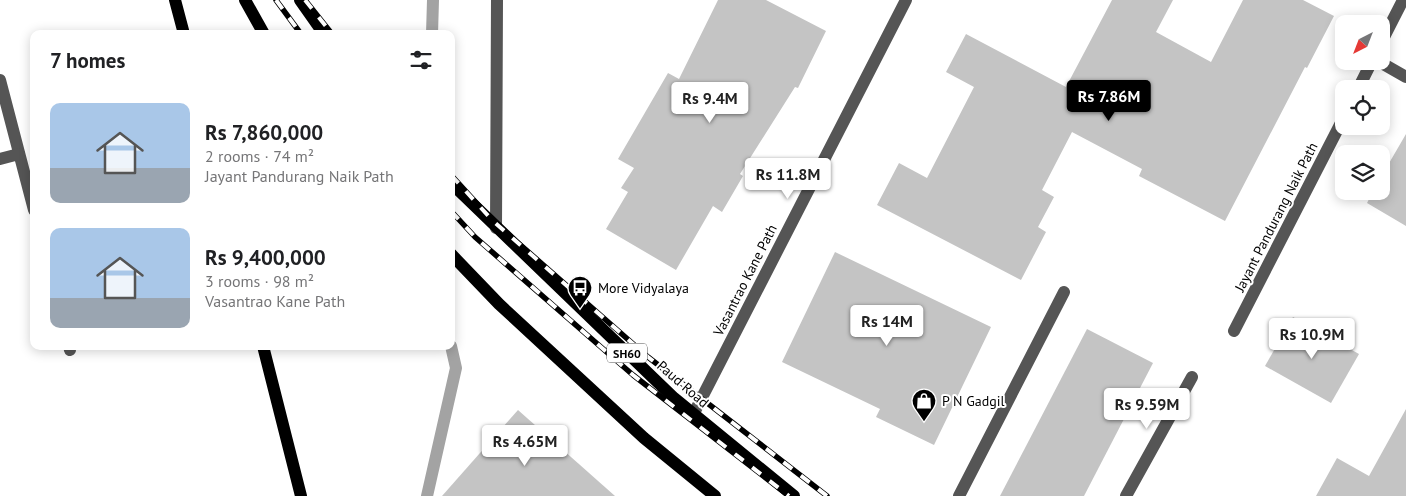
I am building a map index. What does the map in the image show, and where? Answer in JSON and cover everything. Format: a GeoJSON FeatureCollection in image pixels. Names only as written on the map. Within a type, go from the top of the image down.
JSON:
{"type":"FeatureCollection","features":[{"type":"Feature","properties":{"kind":"main road"},"geometry":{"type":"LineString","coordinates":[[175,0],[183,30]]}},
{"type":"Feature","properties":{"kind":"main road"},"geometry":{"type":"LineString","coordinates":[[245,0],[262,30]]}},
{"type":"Feature","properties":{"kind":"main road"},"geometry":{"type":"LineString","coordinates":[[300,0],[321,30]]}},
{"type":"Feature","properties":{"kind":"main road","name":"Paud Road"},"geometry":{"type":"LineString","coordinates":[[455,187],[674,398],[794,496]]}},
{"type":"Feature","properties":{"kind":"main road"},"geometry":{"type":"LineString","coordinates":[[455,258],[499,304],[644,438],[715,496]]}},
{"type":"Feature","properties":{"kind":"main road"},"geometry":{"type":"LineString","coordinates":[[264,350],[301,496]]}},
{"type":"Feature","properties":{"kind":"street"},"geometry":{"type":"LineString","coordinates":[[496,228],[497,0]]}},
{"type":"Feature","properties":{"kind":"street","name":"Vasantrao Kane Path"},"geometry":{"type":"LineString","coordinates":[[694,414],[906,0]]}},
{"type":"Feature","properties":{"kind":"street"},"geometry":{"type":"LineString","coordinates":[[1390,25],[1403,0]]}},
{"type":"Feature","properties":{"kind":"street"},"geometry":{"type":"LineString","coordinates":[[1390,68],[1406,77]]}},
{"type":"Feature","properties":{"kind":"street"},"geometry":{"type":"LineString","coordinates":[[0,80],[30,195]]}},
{"type":"Feature","properties":{"kind":"street","name":"Jayant Pandurang Naik Path"},"geometry":{"type":"LineString","coordinates":[[1234,331],[1335,135]]}},
{"type":"Feature","properties":{"kind":"street"},"geometry":{"type":"LineString","coordinates":[[0,159],[19,154]]}},
{"type":"Feature","properties":{"kind":"street"},"geometry":{"type":"LineString","coordinates":[[959,496],[1064,292]]}},
{"type":"Feature","properties":{"kind":"street"},"geometry":{"type":"LineString","coordinates":[[1126,496],[1192,377]]}},
{"type":"Feature","properties":{"kind":"building"},"geometry":{"type":"Polygon","coordinates":[[[718,0],[766,0],[826,31],[798,88],[795,87],[740,174],[743,176],[722,212],[713,206],[676,270],[606,229],[628,192],[621,188],[634,168],[618,159],[668,73],[679,79],[718,0]]]}},
{"type":"Feature","properties":{"kind":"building"},"geometry":{"type":"Polygon","coordinates":[[[1112,0],[1173,0],[1156,32],[1211,62],[1243,0],[1303,0],[1334,16],[1307,68],[1305,67],[1225,221],[1139,176],[1142,169],[1072,132],[1042,190],[1054,197],[1038,227],[1046,232],[1021,280],[877,205],[899,163],[927,178],[974,87],[946,72],[966,34],[1066,87],[1112,0]]]}},
{"type":"Feature","properties":{"kind":"building"},"geometry":{"type":"Polygon","coordinates":[[[1406,134],[1406,226],[1367,203],[1368,200],[1390,200],[1390,162],[1406,134]]]}},
{"type":"Feature","properties":{"kind":"building"},"geometry":{"type":"Polygon","coordinates":[[[835,252],[991,327],[934,445],[876,417],[880,409],[782,362],[835,252]]]}},
{"type":"Feature","properties":{"kind":"building"},"geometry":{"type":"Polygon","coordinates":[[[1293,317],[1359,354],[1331,403],[1265,366],[1293,317]]]}},
{"type":"Feature","properties":{"kind":"building"},"geometry":{"type":"Polygon","coordinates":[[[1087,329],[1153,363],[1084,496],[1000,496],[1087,329]]]}},
{"type":"Feature","properties":{"kind":"building"},"geometry":{"type":"Polygon","coordinates":[[[1406,409],[1406,496],[1316,496],[1337,458],[1369,476],[1406,409]]]}},
{"type":"Feature","properties":{"kind":"building"},"geometry":{"type":"Polygon","coordinates":[[[518,410],[615,496],[442,496],[518,410]]]}},
{"type":"Feature","properties":{"kind":"waterway"},"geometry":{"type":"LineString","coordinates":[[432,30],[433,0]]}},
{"type":"Feature","properties":{"kind":"waterway"},"geometry":{"type":"LineString","coordinates":[[427,496],[456,368],[452,350]]}},
{"type":"Feature","properties":{"kind":"railway"},"geometry":{"type":"LineString","coordinates":[[276,0],[298,30]]}},
{"type":"Feature","properties":{"kind":"railway"},"geometry":{"type":"LineString","coordinates":[[305,0],[329,30]]}},
{"type":"Feature","properties":{"kind":"railway"},"geometry":{"type":"LineString","coordinates":[[455,179],[492,220],[648,357],[827,496]]}},
{"type":"Feature","properties":{"kind":"railway"},"geometry":{"type":"LineString","coordinates":[[455,215],[475,237],[633,375],[789,496]]}},
{"type":"Feature","properties":{"kind":"place","name":"More Vidyalaya"},"geometry":{"type":"Point","coordinates":[580,309]}},
{"type":"Feature","properties":{"kind":"place","name":"P N Gadgil"},"geometry":{"type":"Point","coordinates":[924,422]}}]}
